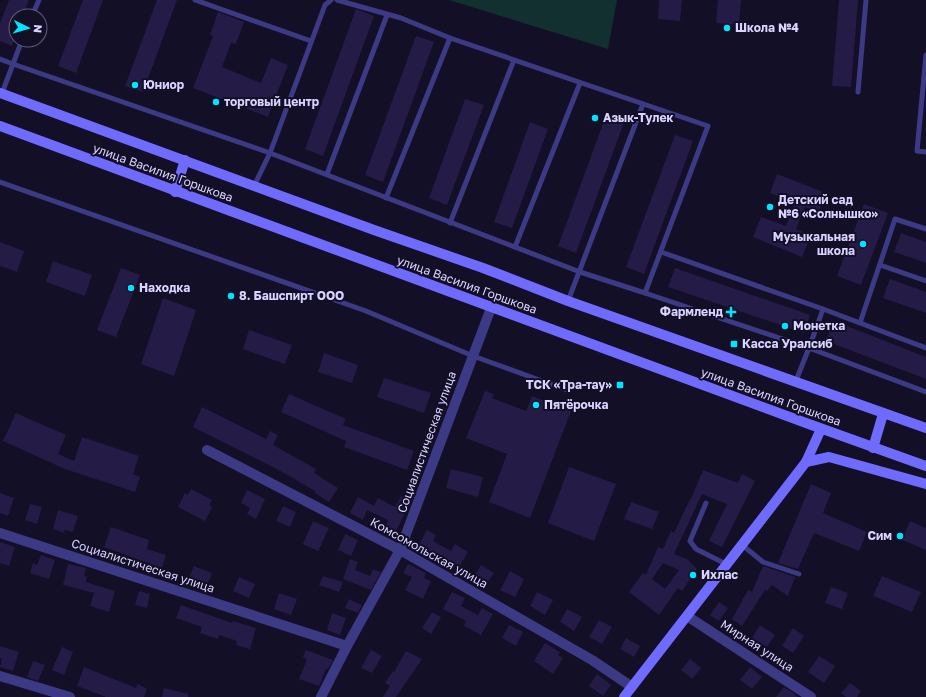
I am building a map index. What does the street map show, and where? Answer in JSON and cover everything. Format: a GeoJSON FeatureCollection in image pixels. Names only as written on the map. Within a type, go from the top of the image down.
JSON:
{"type":"FeatureCollection","features":[{"type":"Feature","properties":{"kind":"main road","name":"улица Василия Горшкова"},"geometry":{"type":"LineString","coordinates":[[1,93],[483,268],[568,301],[795,383],[926,428]]}},
{"type":"Feature","properties":{"kind":"main road","name":"улица Василия Горшкова"},"geometry":{"type":"LineString","coordinates":[[0,126],[175,192],[873,448],[926,466]]}},
{"type":"Feature","properties":{"kind":"main road"},"geometry":{"type":"LineString","coordinates":[[175,192],[185,160]]}},
{"type":"Feature","properties":{"kind":"main road"},"geometry":{"type":"LineString","coordinates":[[873,448],[883,414]]}},
{"type":"Feature","properties":{"kind":"main road"},"geometry":{"type":"LineString","coordinates":[[624,697],[806,462],[821,429]]}},
{"type":"Feature","properties":{"kind":"main road"},"geometry":{"type":"LineString","coordinates":[[806,462],[829,457],[926,484]]}},
{"type":"Feature","properties":{"kind":"street","name":"Социалистическая улица"},"geometry":{"type":"LineString","coordinates":[[322,697],[347,646],[400,550],[491,308]]}},
{"type":"Feature","properties":{"kind":"street","name":"Комсомольская улица"},"geometry":{"type":"LineString","coordinates":[[208,450],[400,550],[592,660],[632,687]]}},
{"type":"Feature","properties":{"kind":"street","name":"Социалистическая улица"},"geometry":{"type":"LineString","coordinates":[[0,533],[347,646]]}},
{"type":"Feature","properties":{"kind":"street","name":"Мирная улица"},"geometry":{"type":"LineString","coordinates":[[688,616],[811,697]]}},
{"type":"Feature","properties":{"kind":"street"},"geometry":{"type":"LineString","coordinates":[[0,676],[70,697]]}},
{"type":"Feature","properties":{"kind":"lane"},"geometry":{"type":"LineString","coordinates":[[195,0],[311,41]]}},
{"type":"Feature","properties":{"kind":"lane"},"geometry":{"type":"LineString","coordinates":[[254,186],[270,153],[325,5],[331,0]]}},
{"type":"Feature","properties":{"kind":"lane"},"geometry":{"type":"LineString","coordinates":[[337,0],[401,18],[450,38],[708,126],[646,293]]}},
{"type":"Feature","properties":{"kind":"lane"},"geometry":{"type":"LineString","coordinates":[[858,92],[866,0]]}},
{"type":"Feature","properties":{"kind":"lane"},"geometry":{"type":"LineString","coordinates":[[327,174],[387,15]]}},
{"type":"Feature","properties":{"kind":"lane"},"geometry":{"type":"LineString","coordinates":[[386,198],[450,38]]}},
{"type":"Feature","properties":{"kind":"lane"},"geometry":{"type":"LineString","coordinates":[[1,93],[19,48]]}},
{"type":"Feature","properties":{"kind":"lane"},"geometry":{"type":"LineString","coordinates":[[926,55],[918,151],[926,152]]}},
{"type":"Feature","properties":{"kind":"lane"},"geometry":{"type":"LineString","coordinates":[[0,59],[270,153],[580,272],[809,348],[926,392]]}},
{"type":"Feature","properties":{"kind":"lane"},"geometry":{"type":"LineString","coordinates":[[450,222],[514,60]]}},
{"type":"Feature","properties":{"kind":"lane"},"geometry":{"type":"LineString","coordinates":[[515,247],[580,83]]}},
{"type":"Feature","properties":{"kind":"lane"},"geometry":{"type":"LineString","coordinates":[[568,301],[643,104]]}},
{"type":"Feature","properties":{"kind":"lane"},"geometry":{"type":"LineString","coordinates":[[0,182],[366,311],[473,356],[567,390]]}},
{"type":"Feature","properties":{"kind":"lane"},"geometry":{"type":"LineString","coordinates":[[860,324],[895,219],[926,230]]}},
{"type":"Feature","properties":{"kind":"lane"},"geometry":{"type":"LineString","coordinates":[[661,252],[823,309],[926,348]]}},
{"type":"Feature","properties":{"kind":"lane"},"geometry":{"type":"LineString","coordinates":[[880,265],[926,281]]}},
{"type":"Feature","properties":{"kind":"lane"},"geometry":{"type":"LineString","coordinates":[[795,383],[823,309]]}},
{"type":"Feature","properties":{"kind":"lane"},"geometry":{"type":"LineString","coordinates":[[706,503],[690,541],[696,549],[726,564]]}},
{"type":"Feature","properties":{"kind":"lane"},"geometry":{"type":"LineString","coordinates":[[742,544],[763,562],[799,574]]}},
{"type":"Feature","properties":{"kind":"green space"},"geometry":{"type":"Polygon","coordinates":[[[449,0],[617,0],[608,49],[449,0]]]}},
{"type":"Feature","properties":{"kind":"building"},"geometry":{"type":"Polygon","coordinates":[[[9,0],[29,0],[26,8],[8,8],[8,44],[0,41],[0,23],[9,0]]]}},
{"type":"Feature","properties":{"kind":"building"},"geometry":{"type":"Polygon","coordinates":[[[83,0],[103,0],[76,73],[58,66],[83,0]]]}},
{"type":"Feature","properties":{"kind":"building"},"geometry":{"type":"Polygon","coordinates":[[[157,0],[177,0],[143,92],[125,86],[157,0]]]}},
{"type":"Feature","properties":{"kind":"building"},"geometry":{"type":"Polygon","coordinates":[[[659,0],[682,0],[680,21],[658,19],[659,0]]]}},
{"type":"Feature","properties":{"kind":"building"},"geometry":{"type":"Polygon","coordinates":[[[718,0],[741,0],[739,25],[716,23],[718,0]]]}},
{"type":"Feature","properties":{"kind":"building"},"geometry":{"type":"Polygon","coordinates":[[[839,0],[858,0],[851,87],[832,86],[839,0]]]}},
{"type":"Feature","properties":{"kind":"building"},"geometry":{"type":"Polygon","coordinates":[[[356,9],[374,16],[323,156],[305,149],[356,9]]]}},
{"type":"Feature","properties":{"kind":"building"},"geometry":{"type":"Polygon","coordinates":[[[218,12],[244,22],[236,44],[231,43],[222,67],[261,83],[271,58],[288,65],[268,117],[193,88],[213,36],[210,35],[218,12]]]}},
{"type":"Feature","properties":{"kind":"building"},"geometry":{"type":"Polygon","coordinates":[[[416,36],[434,42],[383,182],[365,175],[416,36]]]}},
{"type":"Feature","properties":{"kind":"building"},"geometry":{"type":"Polygon","coordinates":[[[465,99],[484,105],[447,205],[429,198],[465,99]]]}},
{"type":"Feature","properties":{"kind":"building"},"geometry":{"type":"Polygon","coordinates":[[[607,113],[625,120],[576,253],[558,246],[607,113]]]}},
{"type":"Feature","properties":{"kind":"building"},"geometry":{"type":"Polygon","coordinates":[[[530,122],[548,129],[512,228],[494,222],[530,122]]]}},
{"type":"Feature","properties":{"kind":"building"},"geometry":{"type":"Polygon","coordinates":[[[675,135],[693,141],[644,274],[626,267],[675,135]]]}},
{"type":"Feature","properties":{"kind":"building"},"geometry":{"type":"Polygon","coordinates":[[[777,174],[826,193],[818,213],[805,207],[796,229],[811,235],[802,257],[753,237],[761,217],[786,226],[795,203],[770,193],[777,174]]]}},
{"type":"Feature","properties":{"kind":"building","name":"Музыкальная школа"},"geometry":{"type":"Polygon","coordinates":[[[864,204],[888,213],[861,285],[837,276],[864,204]]]}},
{"type":"Feature","properties":{"kind":"building"},"geometry":{"type":"Polygon","coordinates":[[[901,233],[926,242],[926,263],[894,252],[901,233]]]}},
{"type":"Feature","properties":{"kind":"building"},"geometry":{"type":"Polygon","coordinates":[[[0,242],[24,251],[17,272],[0,266],[0,242]]]}},
{"type":"Feature","properties":{"kind":"building"},"geometry":{"type":"Polygon","coordinates":[[[53,261],[92,275],[85,296],[46,282],[53,261]]]}},
{"type":"Feature","properties":{"kind":"building"},"geometry":{"type":"Polygon","coordinates":[[[121,268],[140,275],[116,337],[97,330],[121,268]]]}},
{"type":"Feature","properties":{"kind":"building"},"geometry":{"type":"Polygon","coordinates":[[[675,268],[810,315],[804,333],[668,287],[675,268]]]}},
{"type":"Feature","properties":{"kind":"building"},"geometry":{"type":"Polygon","coordinates":[[[890,279],[926,292],[926,313],[883,298],[890,279]]]}},
{"type":"Feature","properties":{"kind":"building"},"geometry":{"type":"Polygon","coordinates":[[[163,298],[196,310],[174,376],[141,364],[163,298]]]}},
{"type":"Feature","properties":{"kind":"building"},"geometry":{"type":"Polygon","coordinates":[[[834,321],[926,357],[926,379],[826,341],[834,321]]]}},
{"type":"Feature","properties":{"kind":"building"},"geometry":{"type":"Polygon","coordinates":[[[249,330],[292,345],[285,364],[243,349],[249,330]]]}},
{"type":"Feature","properties":{"kind":"building"},"geometry":{"type":"Polygon","coordinates":[[[324,353],[358,365],[352,383],[318,372],[324,353]]]}},
{"type":"Feature","properties":{"kind":"building"},"geometry":{"type":"Polygon","coordinates":[[[384,378],[431,393],[424,413],[377,397],[384,378]]]}},
{"type":"Feature","properties":{"kind":"building"},"geometry":{"type":"Polygon","coordinates":[[[485,391],[494,394],[492,398],[526,411],[532,396],[571,411],[530,518],[489,502],[507,454],[466,438],[485,391]]]}},
{"type":"Feature","properties":{"kind":"building"},"geometry":{"type":"Polygon","coordinates":[[[289,394],[346,419],[343,425],[414,451],[407,470],[344,447],[346,441],[281,412],[289,394]]]}},
{"type":"Feature","properties":{"kind":"building"},"geometry":{"type":"Polygon","coordinates":[[[202,407],[266,439],[270,431],[278,435],[273,445],[316,469],[314,473],[338,488],[329,502],[315,493],[315,491],[275,468],[193,427],[202,407]]]}},
{"type":"Feature","properties":{"kind":"building"},"geometry":{"type":"Polygon","coordinates":[[[16,413],[66,435],[58,454],[74,461],[82,437],[139,456],[133,474],[140,477],[135,492],[65,469],[3,441],[16,413]]]}},
{"type":"Feature","properties":{"kind":"building"},"geometry":{"type":"Polygon","coordinates":[[[569,467],[616,484],[594,541],[548,523],[569,467]]]}},
{"type":"Feature","properties":{"kind":"building"},"geometry":{"type":"Polygon","coordinates":[[[451,469],[483,477],[478,497],[446,488],[451,469]]]}},
{"type":"Feature","properties":{"kind":"building"},"geometry":{"type":"Polygon","coordinates":[[[703,470],[738,483],[742,474],[755,481],[722,547],[709,541],[727,504],[702,494],[674,554],[687,559],[697,569],[682,591],[678,588],[659,615],[629,592],[643,573],[646,575],[658,547],[663,549],[671,531],[674,533],[691,499],[703,470]],[[663,563],[652,579],[665,589],[679,570],[663,563]]]}},
{"type":"Feature","properties":{"kind":"building"},"geometry":{"type":"Polygon","coordinates":[[[811,484],[831,493],[823,513],[867,532],[859,551],[814,533],[798,569],[778,563],[811,484]]]}},
{"type":"Feature","properties":{"kind":"building"},"geometry":{"type":"Polygon","coordinates":[[[191,489],[212,500],[209,505],[212,507],[205,521],[178,507],[185,493],[188,495],[191,489]]]}},
{"type":"Feature","properties":{"kind":"building"},"geometry":{"type":"Polygon","coordinates":[[[247,490],[265,499],[256,519],[247,514],[250,508],[241,503],[247,490]]]}},
{"type":"Feature","properties":{"kind":"building"},"geometry":{"type":"Polygon","coordinates":[[[0,493],[14,498],[8,516],[0,513],[0,493]]]}},
{"type":"Feature","properties":{"kind":"building"},"geometry":{"type":"Polygon","coordinates":[[[401,496],[411,501],[394,535],[384,530],[388,520],[367,510],[363,520],[350,513],[358,497],[374,506],[378,498],[395,507],[401,496]]]}},
{"type":"Feature","properties":{"kind":"building"},"geometry":{"type":"Polygon","coordinates":[[[631,502],[659,512],[652,529],[624,519],[631,502]]]}},
{"type":"Feature","properties":{"kind":"building"},"geometry":{"type":"Polygon","coordinates":[[[30,504],[42,507],[37,524],[25,520],[30,504]]]}},
{"type":"Feature","properties":{"kind":"building"},"geometry":{"type":"Polygon","coordinates":[[[283,506],[296,512],[290,527],[276,521],[283,506]]]}},
{"type":"Feature","properties":{"kind":"building"},"geometry":{"type":"Polygon","coordinates":[[[58,510],[78,516],[73,532],[65,530],[64,533],[53,529],[58,510]]]}},
{"type":"Feature","properties":{"kind":"building"},"geometry":{"type":"Polygon","coordinates":[[[313,521],[329,528],[318,551],[303,544],[313,521]]]}},
{"type":"Feature","properties":{"kind":"building"},"geometry":{"type":"Polygon","coordinates":[[[910,521],[926,528],[926,550],[902,540],[910,521]]]}},
{"type":"Feature","properties":{"kind":"building"},"geometry":{"type":"Polygon","coordinates":[[[111,527],[149,540],[147,549],[166,555],[162,568],[104,547],[111,527]]]}},
{"type":"Feature","properties":{"kind":"building"},"geometry":{"type":"Polygon","coordinates":[[[427,530],[436,535],[433,541],[451,551],[455,544],[468,552],[459,567],[419,545],[427,530]]]}},
{"type":"Feature","properties":{"kind":"building"},"geometry":{"type":"Polygon","coordinates":[[[345,534],[358,540],[351,556],[338,550],[345,534]]]}},
{"type":"Feature","properties":{"kind":"building"},"geometry":{"type":"Polygon","coordinates":[[[0,542],[15,547],[9,566],[0,563],[0,542]]]}},
{"type":"Feature","properties":{"kind":"building"},"geometry":{"type":"Polygon","coordinates":[[[41,555],[55,560],[49,579],[30,573],[33,563],[37,565],[41,555]]]}},
{"type":"Feature","properties":{"kind":"building"},"geometry":{"type":"Polygon","coordinates":[[[350,559],[358,562],[355,570],[370,576],[373,569],[381,572],[371,590],[343,579],[350,559]]]}},
{"type":"Feature","properties":{"kind":"building"},"geometry":{"type":"Polygon","coordinates":[[[68,564],[86,568],[84,576],[87,577],[86,582],[115,591],[109,612],[90,606],[94,593],[63,585],[68,564]]]}},
{"type":"Feature","properties":{"kind":"building"},"geometry":{"type":"Polygon","coordinates":[[[408,564],[426,573],[424,578],[431,581],[423,599],[405,590],[412,577],[403,573],[408,564]]]}},
{"type":"Feature","properties":{"kind":"building"},"geometry":{"type":"Polygon","coordinates":[[[481,565],[494,573],[487,583],[475,575],[481,565]]]}},
{"type":"Feature","properties":{"kind":"building"},"geometry":{"type":"Polygon","coordinates":[[[194,566],[212,573],[206,588],[188,580],[194,566]]]}},
{"type":"Feature","properties":{"kind":"building"},"geometry":{"type":"Polygon","coordinates":[[[763,566],[795,577],[788,596],[772,585],[767,591],[765,590],[742,626],[732,619],[748,590],[752,592],[763,566]]]}},
{"type":"Feature","properties":{"kind":"building"},"geometry":{"type":"Polygon","coordinates":[[[510,571],[524,579],[515,597],[500,590],[510,571]]]}},
{"type":"Feature","properties":{"kind":"building"},"geometry":{"type":"Polygon","coordinates":[[[323,576],[343,582],[339,592],[319,585],[323,576]]]}},
{"type":"Feature","properties":{"kind":"building"},"geometry":{"type":"Polygon","coordinates":[[[882,576],[921,592],[912,612],[873,596],[882,576]]]}},
{"type":"Feature","properties":{"kind":"building"},"geometry":{"type":"Polygon","coordinates":[[[239,577],[255,584],[249,598],[233,591],[239,577]]]}},
{"type":"Feature","properties":{"kind":"building"},"geometry":{"type":"Polygon","coordinates":[[[831,587],[848,593],[842,609],[825,603],[831,587]]]}},
{"type":"Feature","properties":{"kind":"building"},"geometry":{"type":"Polygon","coordinates":[[[139,591],[150,594],[147,608],[135,605],[139,591]]]}},
{"type":"Feature","properties":{"kind":"building"},"geometry":{"type":"Polygon","coordinates":[[[452,592],[465,598],[461,606],[478,615],[482,608],[493,614],[481,635],[464,626],[466,621],[443,609],[452,592]]]}},
{"type":"Feature","properties":{"kind":"building"},"geometry":{"type":"Polygon","coordinates":[[[537,592],[553,600],[545,615],[530,606],[537,592]]]}},
{"type":"Feature","properties":{"kind":"building"},"geometry":{"type":"Polygon","coordinates":[[[279,593],[297,599],[291,615],[274,609],[279,593]]]}},
{"type":"Feature","properties":{"kind":"building"},"geometry":{"type":"Polygon","coordinates":[[[349,599],[362,605],[358,613],[345,608],[349,599]]]}},
{"type":"Feature","properties":{"kind":"building"},"geometry":{"type":"Polygon","coordinates":[[[719,602],[728,608],[719,621],[710,615],[719,602]]]}},
{"type":"Feature","properties":{"kind":"building"},"geometry":{"type":"Polygon","coordinates":[[[181,605],[232,623],[233,621],[256,628],[250,649],[236,645],[237,641],[219,635],[218,639],[200,633],[202,627],[176,618],[181,605]]]}},
{"type":"Feature","properties":{"kind":"building"},"geometry":{"type":"Polygon","coordinates":[[[567,609],[582,617],[574,631],[560,622],[567,609]]]}},
{"type":"Feature","properties":{"kind":"building"},"geometry":{"type":"Polygon","coordinates":[[[432,612],[441,617],[431,634],[422,628],[432,612]]]}},
{"type":"Feature","properties":{"kind":"building"},"geometry":{"type":"Polygon","coordinates":[[[332,613],[346,618],[340,635],[327,630],[332,613]]]}},
{"type":"Feature","properties":{"kind":"building"},"geometry":{"type":"Polygon","coordinates":[[[599,620],[612,627],[602,644],[589,637],[599,620]]]}},
{"type":"Feature","properties":{"kind":"building"},"geometry":{"type":"Polygon","coordinates":[[[509,625],[523,632],[516,646],[502,638],[509,625]]]}},
{"type":"Feature","properties":{"kind":"building"},"geometry":{"type":"Polygon","coordinates":[[[760,625],[775,635],[767,647],[752,638],[760,625]]]}},
{"type":"Feature","properties":{"kind":"building"},"geometry":{"type":"Polygon","coordinates":[[[793,628],[804,636],[793,653],[782,646],[793,628]]]}},
{"type":"Feature","properties":{"kind":"building"},"geometry":{"type":"Polygon","coordinates":[[[626,638],[640,646],[634,657],[620,649],[626,638]]]}},
{"type":"Feature","properties":{"kind":"building"},"geometry":{"type":"Polygon","coordinates":[[[545,643],[560,652],[558,655],[563,658],[553,674],[534,661],[545,643]]]}},
{"type":"Feature","properties":{"kind":"building"},"geometry":{"type":"Polygon","coordinates":[[[0,646],[19,652],[13,671],[0,667],[2,658],[0,658],[0,646]]]}},
{"type":"Feature","properties":{"kind":"building"},"geometry":{"type":"Polygon","coordinates":[[[62,647],[73,652],[64,675],[52,670],[62,647]]]}},
{"type":"Feature","properties":{"kind":"building"},"geometry":{"type":"Polygon","coordinates":[[[306,650],[333,660],[328,669],[326,669],[319,686],[299,679],[307,659],[303,657],[306,650]]]}},
{"type":"Feature","properties":{"kind":"building"},"geometry":{"type":"Polygon","coordinates":[[[371,650],[382,656],[372,673],[361,668],[371,650]]]}},
{"type":"Feature","properties":{"kind":"building"},"geometry":{"type":"Polygon","coordinates":[[[406,651],[422,659],[396,697],[383,697],[390,686],[385,683],[393,671],[394,672],[406,651]]]}},
{"type":"Feature","properties":{"kind":"building"},"geometry":{"type":"Polygon","coordinates":[[[819,656],[835,666],[824,683],[808,672],[819,656]]]}},
{"type":"Feature","properties":{"kind":"building"},"geometry":{"type":"Polygon","coordinates":[[[690,659],[701,668],[692,679],[681,670],[690,659]]]}},
{"type":"Feature","properties":{"kind":"building"},"geometry":{"type":"Polygon","coordinates":[[[33,661],[45,665],[38,681],[27,677],[33,661]]]}},
{"type":"Feature","properties":{"kind":"building"},"geometry":{"type":"Polygon","coordinates":[[[84,667],[136,688],[138,684],[147,689],[144,697],[106,697],[77,686],[84,667]]]}},
{"type":"Feature","properties":{"kind":"building"},"geometry":{"type":"Polygon","coordinates":[[[750,667],[762,677],[752,689],[740,680],[750,667]]]}},
{"type":"Feature","properties":{"kind":"building"},"geometry":{"type":"Polygon","coordinates":[[[597,674],[611,685],[603,696],[589,686],[597,674]]]}},
{"type":"Feature","properties":{"kind":"building"},"geometry":{"type":"Polygon","coordinates":[[[850,683],[861,691],[857,697],[846,697],[841,693],[850,683]]]}},
{"type":"Feature","properties":{"kind":"building"},"geometry":{"type":"Polygon","coordinates":[[[784,687],[792,692],[798,697],[776,697],[784,687]]]}},
{"type":"Feature","properties":{"kind":"building"},"geometry":{"type":"Polygon","coordinates":[[[164,688],[188,694],[188,697],[162,697],[164,688]]]}},
{"type":"Feature","properties":{"kind":"place","name":"Школа №4"},"geometry":{"type":"Point","coordinates":[727,28]}},
{"type":"Feature","properties":{"kind":"place","name":"Юниор"},"geometry":{"type":"Point","coordinates":[135,85]}},
{"type":"Feature","properties":{"kind":"place","name":"торговый центр"},"geometry":{"type":"Point","coordinates":[216,102]}},
{"type":"Feature","properties":{"kind":"place","name":"Азык-Тулек"},"geometry":{"type":"Point","coordinates":[595,118]}},
{"type":"Feature","properties":{"kind":"place","name":"Детский сад №6 «Солнышко»"},"geometry":{"type":"Point","coordinates":[770,207]}},
{"type":"Feature","properties":{"kind":"place","name":"Музыкальная школа"},"geometry":{"type":"Point","coordinates":[863,244]}},
{"type":"Feature","properties":{"kind":"place","name":"Находка"},"geometry":{"type":"Point","coordinates":[131,288]}},
{"type":"Feature","properties":{"kind":"place","name":"8. Башспирт ООО"},"geometry":{"type":"Point","coordinates":[231,296]}},
{"type":"Feature","properties":{"kind":"place","name":"Фармленд"},"geometry":{"type":"Point","coordinates":[731,312]}},
{"type":"Feature","properties":{"kind":"place","name":"Монетка"},"geometry":{"type":"Point","coordinates":[785,326]}},
{"type":"Feature","properties":{"kind":"place","name":"Касса Уралсиб"},"geometry":{"type":"Point","coordinates":[734,344]}},
{"type":"Feature","properties":{"kind":"place","name":"ТСК «Тра-тау»"},"geometry":{"type":"Point","coordinates":[620,385]}},
{"type":"Feature","properties":{"kind":"place","name":"Пятёрочка"},"geometry":{"type":"Point","coordinates":[536,405]}},
{"type":"Feature","properties":{"kind":"place","name":"Сим"},"geometry":{"type":"Point","coordinates":[900,536]}},
{"type":"Feature","properties":{"kind":"place","name":"Ихлас"},"geometry":{"type":"Point","coordinates":[693,575]}}]}
